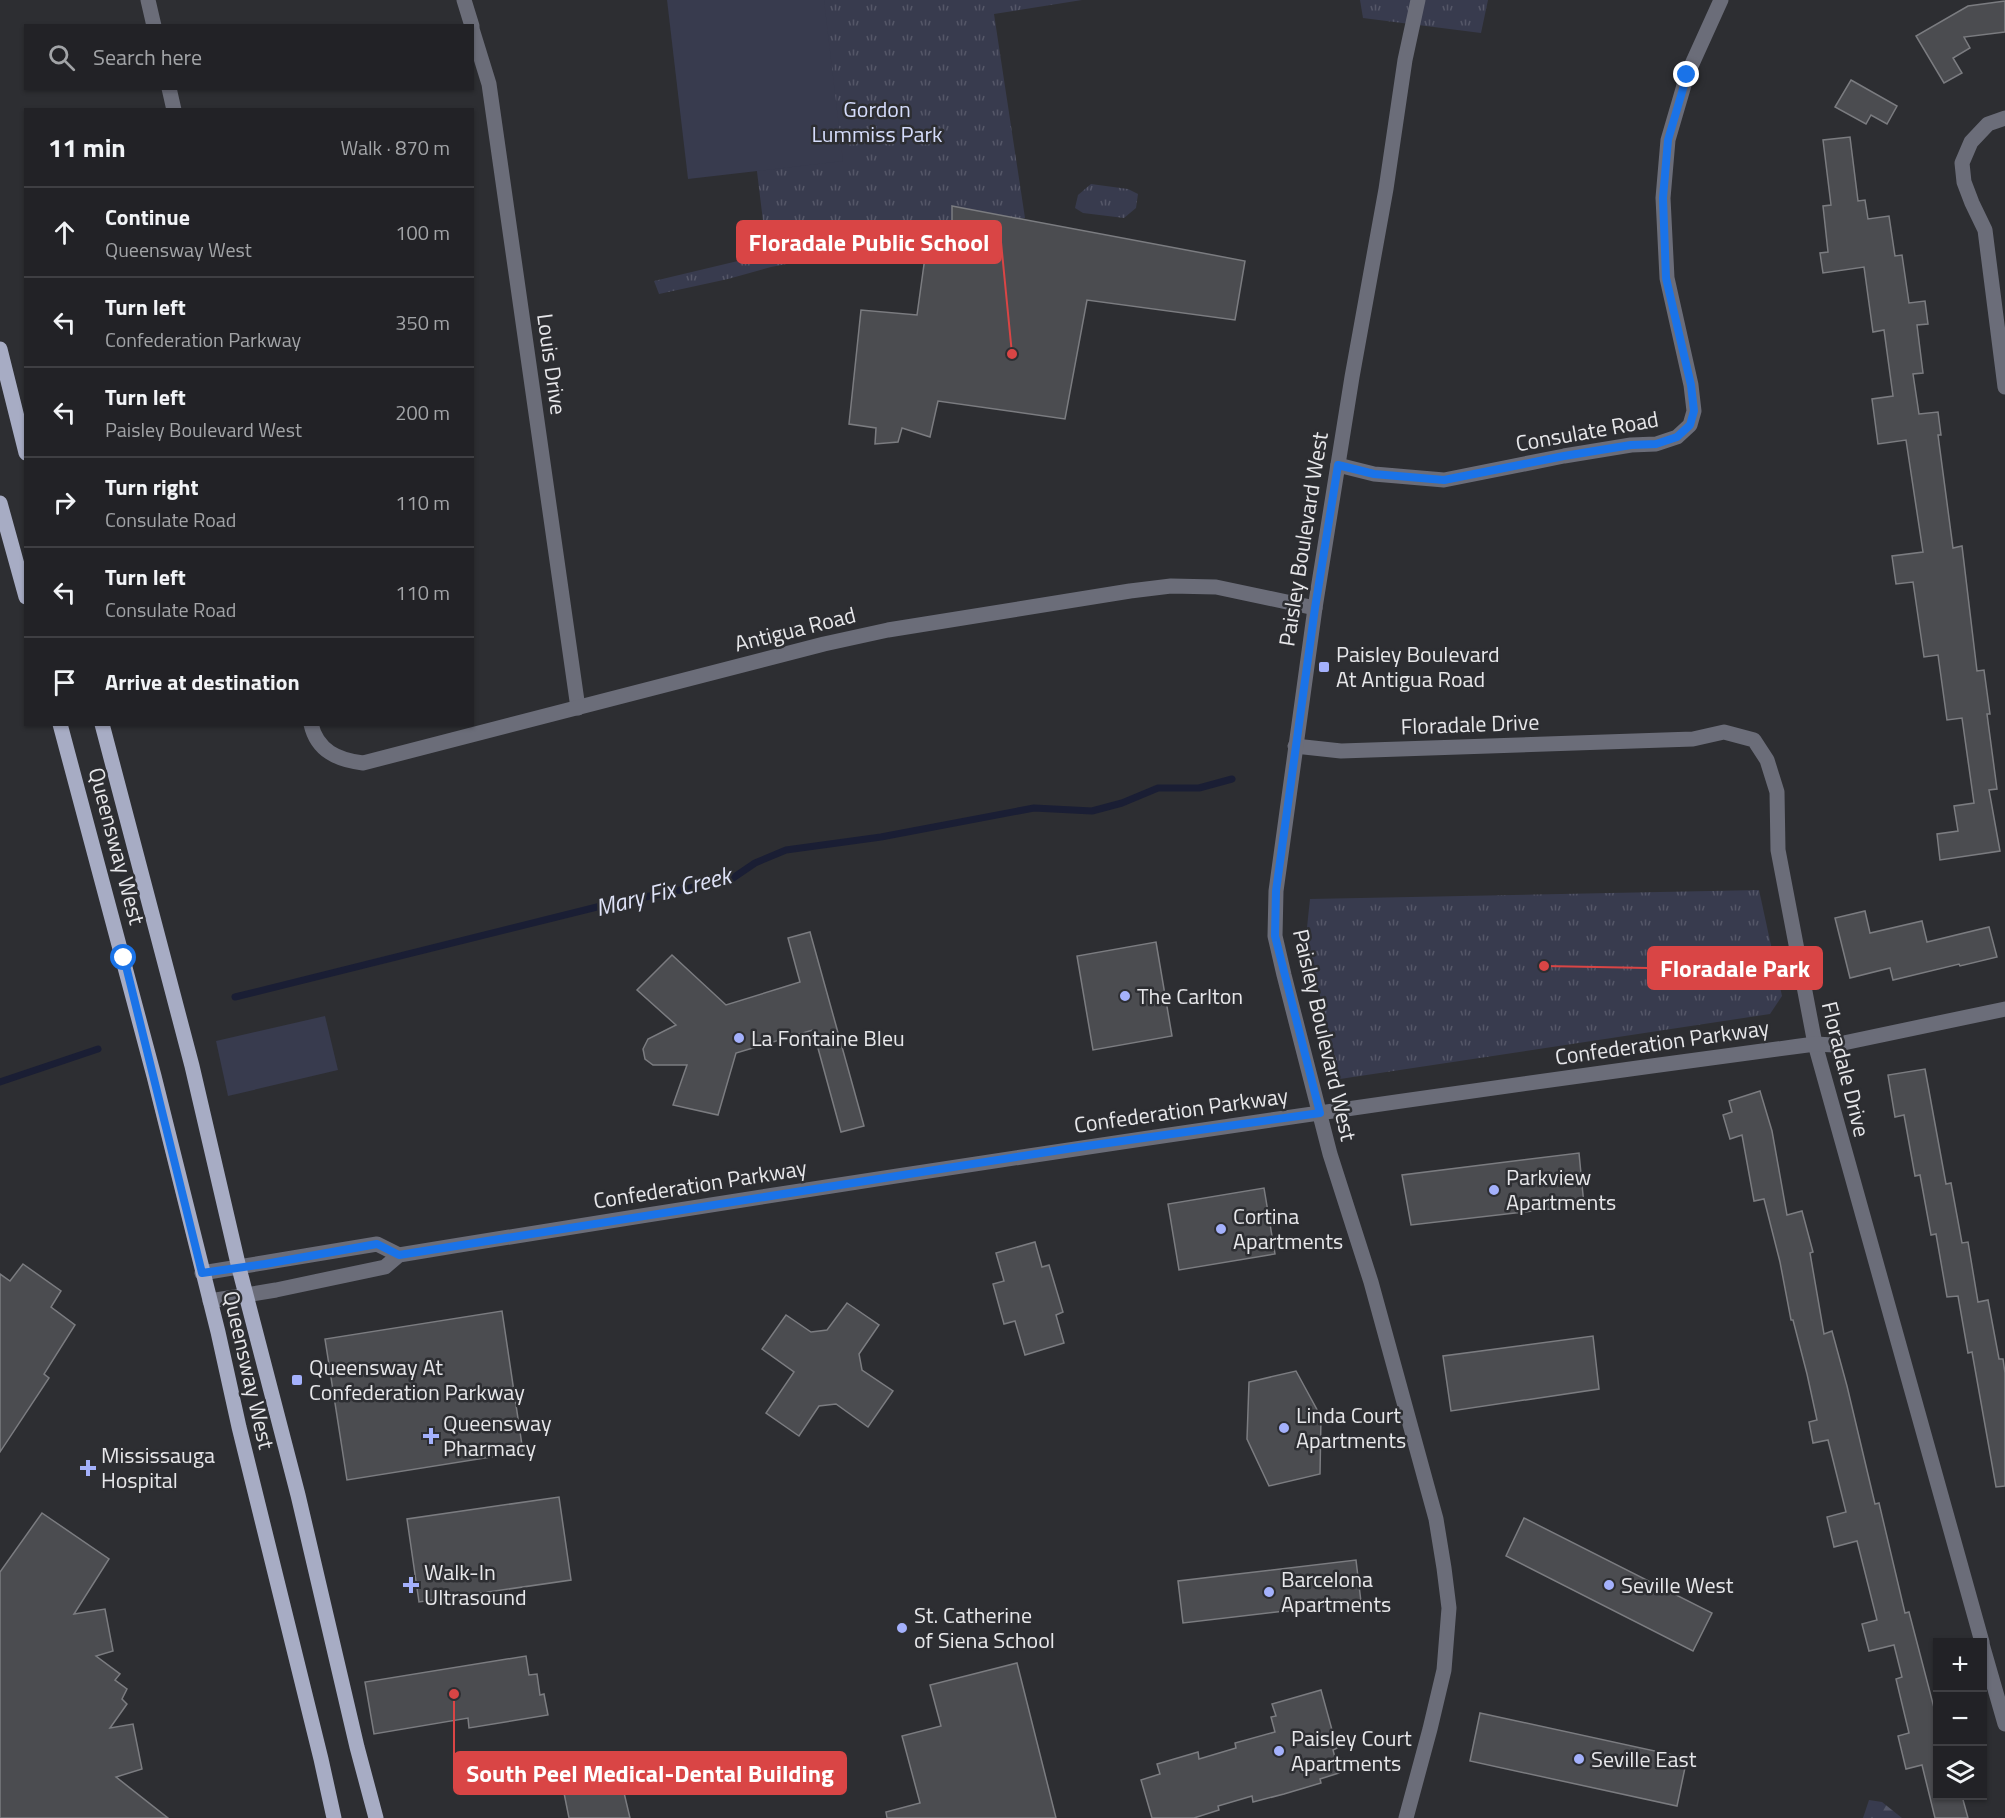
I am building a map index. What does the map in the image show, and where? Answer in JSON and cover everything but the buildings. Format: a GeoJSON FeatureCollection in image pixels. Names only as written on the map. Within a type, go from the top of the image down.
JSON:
{"type":"FeatureCollection","features":[{"type":"Feature","properties":{"kind":"main road"},"geometry":{"type":"LineString","coordinates":[[0,349],[3,380],[24,447]]}},
{"type":"Feature","properties":{"kind":"main road"},"geometry":{"type":"LineString","coordinates":[[0,503],[24,590]]}},
{"type":"Feature","properties":{"kind":"main road","name":"Queensway West"},"geometry":{"type":"LineString","coordinates":[[61,726],[124,958],[210,1301],[334,1818]]}},
{"type":"Feature","properties":{"kind":"main road","name":"Queensway West"},"geometry":{"type":"LineString","coordinates":[[103,726],[192,1066],[239,1268],[298,1495],[357,1747],[376,1818]]}},
{"type":"Feature","properties":{"kind":"street"},"geometry":{"type":"LineString","coordinates":[[148,0],[154,24]]}},
{"type":"Feature","properties":{"kind":"street","name":"Louis Drive"},"geometry":{"type":"LineString","coordinates":[[464,0],[471,24]]}},
{"type":"Feature","properties":{"kind":"street","name":"Paisley Boulevard West"},"geometry":{"type":"LineString","coordinates":[[1406,1818],[1444,1670],[1449,1608],[1436,1519],[1371,1282],[1329,1154],[1275,936],[1276,891],[1315,608],[1386,189],[1405,60],[1418,0]]}},
{"type":"Feature","properties":{"kind":"street","name":"Consulate Road"},"geometry":{"type":"LineString","coordinates":[[1338,465],[1374,474],[1444,480],[1564,456],[1631,445],[1656,444],[1677,437],[1690,425],[1694,411],[1691,385],[1666,278],[1663,198],[1668,140],[1687,75],[1721,0]]}},
{"type":"Feature","properties":{"kind":"street","name":"Louis Drive"},"geometry":{"type":"LineString","coordinates":[[474,34],[489,84],[578,708]]}},
{"type":"Feature","properties":{"kind":"street"},"geometry":{"type":"LineString","coordinates":[[169,90],[174,108]]}},
{"type":"Feature","properties":{"kind":"street"},"geometry":{"type":"LineString","coordinates":[[2005,118],[1988,124],[1971,142],[1962,163],[1964,182],[1984,230],[2005,387]]}},
{"type":"Feature","properties":{"kind":"street","name":"Antigua Road"},"geometry":{"type":"LineString","coordinates":[[312,726],[322,747],[344,761],[363,763],[824,644],[888,630],[1171,586],[1216,587],[1315,608]]}},
{"type":"Feature","properties":{"kind":"street","name":"Floradale Drive"},"geometry":{"type":"LineString","coordinates":[[1295,746],[1341,751],[1693,739],[1724,732],[1754,740],[1767,760],[1777,792],[1778,850],[1815,1044],[1981,1638]]}},
{"type":"Feature","properties":{"kind":"street","name":"Confederation Parkway"},"geometry":{"type":"LineString","coordinates":[[210,1301],[385,1267],[399,1255],[1073,1148],[1628,1068],[1815,1044],[1834,1045],[2005,1009]]}},
{"type":"Feature","properties":{"kind":"street","name":"Confederation Parkway"},"geometry":{"type":"LineString","coordinates":[[202,1273],[377,1244],[399,1255]]}},
{"type":"Feature","properties":{"kind":"street","name":"Floradale Drive"},"geometry":{"type":"LineString","coordinates":[[1987,1661],[2005,1724]]}},
{"type":"Feature","properties":{"kind":"green space"},"geometry":{"type":"Polygon","coordinates":[[[667,0],[824,0],[843,161],[688,179],[667,0]]]}},
{"type":"Feature","properties":{"kind":"green space","name":"Gordon Lummiss Park"},"geometry":{"type":"Polygon","coordinates":[[[723,0],[1082,0],[994,14],[1025,218],[771,267],[659,294],[654,281],[767,254],[751,122],[723,0]]]}},
{"type":"Feature","properties":{"kind":"green space"},"geometry":{"type":"Polygon","coordinates":[[[1360,0],[1488,0],[1481,33],[1363,18],[1360,0]]]}},
{"type":"Feature","properties":{"kind":"green space"},"geometry":{"type":"Polygon","coordinates":[[[1091,184],[1128,189],[1138,194],[1136,208],[1124,218],[1083,213],[1075,208],[1078,195],[1091,184]]]}},
{"type":"Feature","properties":{"kind":"green space"},"geometry":{"type":"Polygon","coordinates":[[[1759,890],[1782,996],[1770,1014],[1340,1079],[1306,937],[1310,899],[1759,890]]]}},
{"type":"Feature","properties":{"kind":"green space"},"geometry":{"type":"Polygon","coordinates":[[[325,1016],[338,1070],[228,1096],[216,1041],[325,1016]]]}},
{"type":"Feature","properties":{"kind":"green space"},"geometry":{"type":"Polygon","coordinates":[[[1869,1800],[1882,1802],[1902,1818],[1863,1818],[1869,1800]]]}},
{"type":"Feature","properties":{"kind":"waterway","name":"Mary Fix Creek"},"geometry":{"type":"LineString","coordinates":[[235,997],[605,905],[730,880],[755,863],[786,850],[881,837],[1034,808],[1092,811],[1122,803],[1158,788],[1199,788],[1232,779]]}},
{"type":"Feature","properties":{"kind":"waterway","name":"Mary Fix Creek"},"geometry":{"type":"LineString","coordinates":[[0,1082],[98,1049]]}},
{"type":"Feature","properties":{"kind":"place","name":"Floradale Public School"},"geometry":{"type":"Point","coordinates":[1012,354]}},
{"type":"Feature","properties":{"kind":"place","name":"Paisley Boulevard At Antigua Road"},"geometry":{"type":"Point","coordinates":[1324,667]}},
{"type":"Feature","properties":{"kind":"place","name":"Floradale Park"},"geometry":{"type":"Point","coordinates":[1544,966]}},
{"type":"Feature","properties":{"kind":"place","name":"The Carlton"},"geometry":{"type":"Point","coordinates":[1125,996]}},
{"type":"Feature","properties":{"kind":"place","name":"La Fontaine Bleu"},"geometry":{"type":"Point","coordinates":[739,1038]}},
{"type":"Feature","properties":{"kind":"place","name":"Parkview Apartments"},"geometry":{"type":"Point","coordinates":[1494,1190]}},
{"type":"Feature","properties":{"kind":"place","name":"Cortina Apartments"},"geometry":{"type":"Point","coordinates":[1221,1229]}},
{"type":"Feature","properties":{"kind":"place","name":"Queensway At Confederation Parkway"},"geometry":{"type":"Point","coordinates":[297,1380]}},
{"type":"Feature","properties":{"kind":"place","name":"Linda Court Apartments"},"geometry":{"type":"Point","coordinates":[1284,1428]}},
{"type":"Feature","properties":{"kind":"place","name":"Queensway Pharmacy"},"geometry":{"type":"Point","coordinates":[431,1436]}},
{"type":"Feature","properties":{"kind":"place","name":"Mississauga Hospital"},"geometry":{"type":"Point","coordinates":[88,1468]}},
{"type":"Feature","properties":{"kind":"place","name":"Walk-In Ultrasound"},"geometry":{"type":"Point","coordinates":[411,1585]}},
{"type":"Feature","properties":{"kind":"place","name":"Seville West"},"geometry":{"type":"Point","coordinates":[1609,1585]}},
{"type":"Feature","properties":{"kind":"place","name":"Barcelona Apartments"},"geometry":{"type":"Point","coordinates":[1269,1592]}},
{"type":"Feature","properties":{"kind":"place","name":"St. Catherine of Siena School"},"geometry":{"type":"Point","coordinates":[902,1628]}},
{"type":"Feature","properties":{"kind":"place","name":"South Peel Medical-Dental Building"},"geometry":{"type":"Point","coordinates":[454,1694]}},
{"type":"Feature","properties":{"kind":"place","name":"Paisley Court Apartments"},"geometry":{"type":"Point","coordinates":[1279,1751]}},
{"type":"Feature","properties":{"kind":"place","name":"Seville East"},"geometry":{"type":"Point","coordinates":[1579,1759]}},
{"type":"Feature","properties":{"kind":"route"},"geometry":{"type":"LineString","coordinates":[[124,958],[202,1273],[377,1244],[399,1255],[1073,1148],[1320,1113],[1275,936],[1276,891],[1315,608],[1338,465],[1374,474],[1444,480],[1564,456],[1631,445],[1656,444],[1677,437],[1690,425],[1694,411],[1691,385],[1666,278],[1663,198],[1668,140],[1687,75]]}}]}
